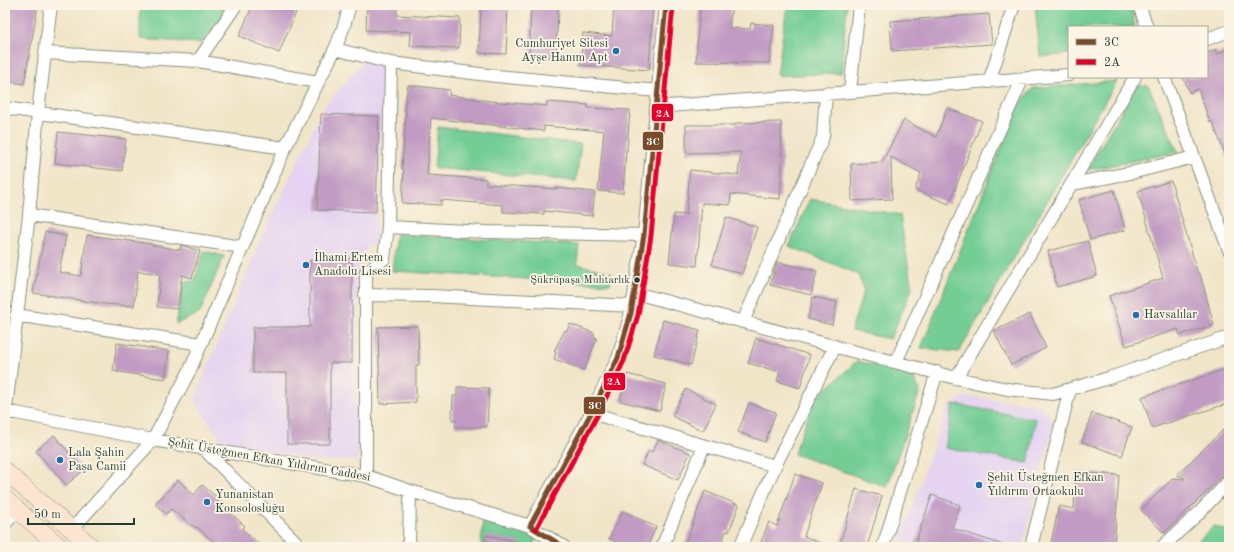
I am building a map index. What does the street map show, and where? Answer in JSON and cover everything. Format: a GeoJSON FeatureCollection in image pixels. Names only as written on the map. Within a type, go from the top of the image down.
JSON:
{"type":"FeatureCollection","features":[{"type":"Feature","properties":{"kind":"main road"},"geometry":{"type":"LineString","coordinates":[[5,471],[92,547]]}},
{"type":"Feature","properties":{"kind":"main road"},"geometry":{"type":"LineString","coordinates":[[11,504],[60,547]]}},
{"type":"Feature","properties":{"kind":"street"},"geometry":{"type":"LineString","coordinates":[[5,414],[29,215],[44,53],[51,5]]}},
{"type":"Feature","properties":{"kind":"street"},"geometry":{"type":"LineString","coordinates":[[198,61],[236,5]]}},
{"type":"Feature","properties":{"kind":"street"},"geometry":{"type":"LineString","coordinates":[[72,529],[153,440],[190,370],[285,148],[336,49],[350,5]]}},
{"type":"Feature","properties":{"kind":"street"},"geometry":{"type":"LineString","coordinates":[[530,526],[591,413],[618,358],[633,306],[644,235],[666,5]]}},
{"type":"Feature","properties":{"kind":"street"},"geometry":{"type":"LineString","coordinates":[[850,92],[859,5]]}},
{"type":"Feature","properties":{"kind":"street"},"geometry":{"type":"LineString","coordinates":[[989,82],[1014,5]]}},
{"type":"Feature","properties":{"kind":"street"},"geometry":{"type":"LineString","coordinates":[[1139,5],[1147,26]]}},
{"type":"Feature","properties":{"kind":"street"},"geometry":{"type":"LineString","coordinates":[[1208,39],[1229,31]]}},
{"type":"Feature","properties":{"kind":"street"},"geometry":{"type":"LineString","coordinates":[[336,49],[391,63],[496,76],[658,91]]}},
{"type":"Feature","properties":{"kind":"street"},"geometry":{"type":"LineString","coordinates":[[44,53],[198,61],[318,82]]}},
{"type":"Feature","properties":{"kind":"street"},"geometry":{"type":"LineString","coordinates":[[366,476],[366,272],[384,259],[388,227],[391,63]]}},
{"type":"Feature","properties":{"kind":"street"},"geometry":{"type":"LineString","coordinates":[[656,106],[1022,80],[1068,75]]}},
{"type":"Feature","properties":{"kind":"street"},"geometry":{"type":"LineString","coordinates":[[956,378],[1134,78]]}},
{"type":"Feature","properties":{"kind":"street"},"geometry":{"type":"LineString","coordinates":[[1164,78],[1229,250]]}},
{"type":"Feature","properties":{"kind":"street"},"geometry":{"type":"LineString","coordinates":[[896,362],[1022,80]]}},
{"type":"Feature","properties":{"kind":"street"},"geometry":{"type":"LineString","coordinates":[[743,322],[823,137],[826,93]]}},
{"type":"Feature","properties":{"kind":"street"},"geometry":{"type":"LineString","coordinates":[[5,108],[285,148]]}},
{"type":"Feature","properties":{"kind":"street"},"geometry":{"type":"LineString","coordinates":[[1072,184],[1135,172],[1194,157]]}},
{"type":"Feature","properties":{"kind":"street"},"geometry":{"type":"LineString","coordinates":[[29,215],[242,247]]}},
{"type":"Feature","properties":{"kind":"street"},"geometry":{"type":"LineString","coordinates":[[388,227],[486,232],[644,235]]}},
{"type":"Feature","properties":{"kind":"street"},"geometry":{"type":"LineString","coordinates":[[635,293],[956,378],[1007,389],[1053,394],[1109,378],[1229,337]]}},
{"type":"Feature","properties":{"kind":"street"},"geometry":{"type":"LineString","coordinates":[[365,296],[431,296],[633,306]]}},
{"type":"Feature","properties":{"kind":"street"},"geometry":{"type":"LineString","coordinates":[[16,315],[201,344]]}},
{"type":"Feature","properties":{"kind":"street"},"geometry":{"type":"LineString","coordinates":[[740,547],[775,466],[835,346]]}},
{"type":"Feature","properties":{"kind":"street"},"geometry":{"type":"LineString","coordinates":[[883,547],[937,372]]}},
{"type":"Feature","properties":{"kind":"street"},"geometry":{"type":"LineString","coordinates":[[1031,547],[1070,389]]}},
{"type":"Feature","properties":{"kind":"street"},"geometry":{"type":"LineString","coordinates":[[591,413],[775,466]]}},
{"type":"Feature","properties":{"kind":"street","name":"Şehit Üsteğmen Efkan Yıldırım Caddesi"},"geometry":{"type":"LineString","coordinates":[[5,414],[366,476],[530,526],[564,547]]}},
{"type":"Feature","properties":{"kind":"street"},"geometry":{"type":"LineString","coordinates":[[662,547],[704,446]]}},
{"type":"Feature","properties":{"kind":"street"},"geometry":{"type":"LineString","coordinates":[[203,448],[301,547]]}},
{"type":"Feature","properties":{"kind":"street"},"geometry":{"type":"LineString","coordinates":[[1162,547],[1199,514],[1229,481]]}},
{"type":"Feature","properties":{"kind":"street"},"geometry":{"type":"LineString","coordinates":[[409,547],[410,490]]}},
{"type":"Feature","properties":{"kind":"street"},"geometry":{"type":"LineString","coordinates":[[5,524],[11,504]]}},
{"type":"Feature","properties":{"kind":"shaded area","name":"İlhami Ertem Anadolu Lisesi"},"geometry":{"type":"Polygon","coordinates":[[[365,59],[384,67],[376,243],[366,244],[365,260],[357,270],[358,460],[316,461],[221,441],[194,400],[261,238],[323,108],[365,59]]]}},
{"type":"Feature","properties":{"kind":"shaded area","name":"Şehit Üsteğmen Efkan Yıldırım Ortaokulu"},"geometry":{"type":"Polygon","coordinates":[[[966,396],[1041,405],[1054,422],[1022,547],[898,547],[947,407],[966,396]]]}},
{"type":"Feature","properties":{"kind":"green space"},"geometry":{"type":"Polygon","coordinates":[[[145,5],[232,5],[201,43],[140,39],[140,12],[145,5]]]}},
{"type":"Feature","properties":{"kind":"green space"},"geometry":{"type":"Polygon","coordinates":[[[787,5],[847,5],[841,73],[777,76],[787,5]]]}},
{"type":"Feature","properties":{"kind":"green space"},"geometry":{"type":"Polygon","coordinates":[[[1035,5],[1132,5],[1134,26],[1068,26],[1068,54],[1040,57],[1035,5]]]}},
{"type":"Feature","properties":{"kind":"green space"},"geometry":{"type":"Polygon","coordinates":[[[1117,81],[959,352],[921,348],[1018,106],[1033,88],[1117,81]]]}},
{"type":"Feature","properties":{"kind":"green space"},"geometry":{"type":"Polygon","coordinates":[[[1148,85],[1178,152],[1087,170],[1136,86],[1148,85]]]}},
{"type":"Feature","properties":{"kind":"green space"},"geometry":{"type":"Polygon","coordinates":[[[438,127],[581,144],[576,181],[434,168],[438,127]]]}},
{"type":"Feature","properties":{"kind":"green space"},"geometry":{"type":"Polygon","coordinates":[[[810,199],[900,215],[912,289],[890,339],[851,331],[864,290],[858,274],[789,246],[810,199]]]}},
{"type":"Feature","properties":{"kind":"green space"},"geometry":{"type":"Polygon","coordinates":[[[396,234],[579,245],[577,264],[612,273],[610,284],[392,271],[396,234]]]}},
{"type":"Feature","properties":{"kind":"green space"},"geometry":{"type":"Polygon","coordinates":[[[204,251],[224,256],[200,313],[176,324],[184,281],[194,282],[204,251]]]}},
{"type":"Feature","properties":{"kind":"green space"},"geometry":{"type":"Polygon","coordinates":[[[857,361],[913,376],[920,391],[887,487],[794,454],[814,400],[857,361]]]}},
{"type":"Feature","properties":{"kind":"green space"},"geometry":{"type":"Polygon","coordinates":[[[953,404],[1036,419],[1028,463],[945,448],[953,404]]]}},
{"type":"Feature","properties":{"kind":"green space"},"geometry":{"type":"Polygon","coordinates":[[[483,519],[536,537],[533,547],[481,547],[483,519]]]}},
{"type":"Feature","properties":{"kind":"green space"},"geometry":{"type":"Polygon","coordinates":[[[1214,526],[1229,531],[1229,547],[1192,547],[1214,526]]]}},
{"type":"Feature","properties":{"kind":"building"},"geometry":{"type":"Polygon","coordinates":[[[11,5],[38,5],[24,84],[5,81],[5,38],[11,5]]]}},
{"type":"Feature","properties":{"kind":"building"},"geometry":{"type":"Polygon","coordinates":[[[253,5],[299,5],[279,53],[239,36],[253,5]]]}},
{"type":"Feature","properties":{"kind":"building"},"geometry":{"type":"Polygon","coordinates":[[[367,5],[397,5],[397,15],[460,18],[459,48],[410,46],[411,32],[366,30],[367,5]]]}},
{"type":"Feature","properties":{"kind":"building"},"geometry":{"type":"Polygon","coordinates":[[[481,5],[508,5],[506,54],[479,53],[481,5]]]}},
{"type":"Feature","properties":{"kind":"building","name":"Cumhuriyet Sitesi Ayşe Hanım Apt"},"geometry":{"type":"Polygon","coordinates":[[[614,5],[653,6],[649,70],[580,65],[583,33],[612,36],[614,5]]]}},
{"type":"Feature","properties":{"kind":"building"},"geometry":{"type":"Polygon","coordinates":[[[700,5],[732,5],[729,28],[750,29],[751,23],[774,25],[769,63],[696,62],[700,5]]]}},
{"type":"Feature","properties":{"kind":"building"},"geometry":{"type":"Polygon","coordinates":[[[531,6],[558,8],[556,58],[529,57],[531,6]]]}},
{"type":"Feature","properties":{"kind":"building"},"geometry":{"type":"Polygon","coordinates":[[[989,14],[992,44],[892,51],[890,21],[989,14]]]}},
{"type":"Feature","properties":{"kind":"building"},"geometry":{"type":"Polygon","coordinates":[[[1229,48],[1229,161],[1212,121],[1210,122],[1198,89],[1190,93],[1183,78],[1208,78],[1208,53],[1216,50],[1217,54],[1229,48]]]}},
{"type":"Feature","properties":{"kind":"building"},"geometry":{"type":"Polygon","coordinates":[[[408,85],[450,90],[449,95],[490,101],[547,106],[547,102],[588,105],[588,108],[630,110],[623,193],[598,191],[604,131],[544,126],[544,131],[431,118],[427,175],[486,179],[486,184],[595,192],[592,216],[544,211],[544,214],[503,212],[503,205],[441,200],[441,205],[402,203],[404,169],[402,169],[406,110],[404,110],[408,85]]]}},
{"type":"Feature","properties":{"kind":"building"},"geometry":{"type":"Polygon","coordinates":[[[947,108],[982,121],[949,204],[915,190],[921,173],[891,157],[892,199],[852,201],[851,164],[882,162],[904,120],[936,137],[947,108]]]}},
{"type":"Feature","properties":{"kind":"building"},"geometry":{"type":"Polygon","coordinates":[[[321,114],[379,116],[376,212],[317,210],[321,114]]]}},
{"type":"Feature","properties":{"kind":"building"},"geometry":{"type":"Polygon","coordinates":[[[781,122],[782,168],[780,199],[731,194],[730,205],[702,203],[697,266],[669,263],[674,214],[686,215],[690,170],[738,175],[741,152],[686,153],[686,125],[736,125],[736,123],[781,122]]]}},
{"type":"Feature","properties":{"kind":"building"},"geometry":{"type":"Polygon","coordinates":[[[58,132],[126,139],[122,171],[55,163],[58,132]]]}},
{"type":"Feature","properties":{"kind":"building"},"geometry":{"type":"Polygon","coordinates":[[[1171,181],[1214,325],[1180,335],[1178,329],[1126,346],[1109,296],[1163,278],[1138,191],[1171,181]]]}},
{"type":"Feature","properties":{"kind":"building"},"geometry":{"type":"Polygon","coordinates":[[[1114,190],[1125,230],[1090,240],[1079,200],[1114,190]]]}},
{"type":"Feature","properties":{"kind":"building"},"geometry":{"type":"Polygon","coordinates":[[[726,217],[757,227],[742,274],[712,265],[726,217]]]}},
{"type":"Feature","properties":{"kind":"building"},"geometry":{"type":"Polygon","coordinates":[[[45,232],[66,236],[59,272],[81,276],[87,235],[152,244],[180,250],[181,245],[200,251],[192,278],[182,275],[178,309],[157,307],[160,274],[138,271],[134,306],[105,304],[33,293],[45,232]]]}},
{"type":"Feature","properties":{"kind":"building"},"geometry":{"type":"Polygon","coordinates":[[[1088,241],[1097,276],[1057,287],[1048,251],[1088,241]]]}},
{"type":"Feature","properties":{"kind":"building"},"geometry":{"type":"Polygon","coordinates":[[[310,260],[352,260],[352,363],[330,363],[330,444],[287,444],[287,373],[253,373],[253,327],[310,327],[310,260]]]}},
{"type":"Feature","properties":{"kind":"building"},"geometry":{"type":"Polygon","coordinates":[[[777,262],[817,271],[811,295],[770,285],[777,262]]]}},
{"type":"Feature","properties":{"kind":"building"},"geometry":{"type":"Polygon","coordinates":[[[813,297],[837,302],[832,325],[808,319],[813,297]]]}},
{"type":"Feature","properties":{"kind":"building"},"geometry":{"type":"Polygon","coordinates":[[[1030,314],[1046,348],[1011,365],[994,331],[1030,314]]]}},
{"type":"Feature","properties":{"kind":"building"},"geometry":{"type":"Polygon","coordinates":[[[663,320],[700,330],[691,365],[654,355],[663,320]]]}},
{"type":"Feature","properties":{"kind":"building"},"geometry":{"type":"Polygon","coordinates":[[[570,324],[594,333],[594,337],[597,338],[584,370],[554,359],[556,352],[554,351],[565,330],[567,331],[570,324]]]}},
{"type":"Feature","properties":{"kind":"building"},"geometry":{"type":"Polygon","coordinates":[[[418,326],[419,365],[416,365],[416,402],[380,404],[378,327],[418,326]]]}},
{"type":"Feature","properties":{"kind":"building"},"geometry":{"type":"Polygon","coordinates":[[[756,338],[810,355],[800,388],[777,381],[780,372],[748,363],[756,338]]]}},
{"type":"Feature","properties":{"kind":"building"},"geometry":{"type":"Polygon","coordinates":[[[117,343],[169,351],[165,379],[113,371],[117,343]]]}},
{"type":"Feature","properties":{"kind":"building"},"geometry":{"type":"Polygon","coordinates":[[[1229,368],[1229,403],[1152,428],[1142,397],[1229,368]]]}},
{"type":"Feature","properties":{"kind":"building"},"geometry":{"type":"Polygon","coordinates":[[[627,374],[666,384],[660,411],[620,401],[627,374]]]}},
{"type":"Feature","properties":{"kind":"building"},"geometry":{"type":"Polygon","coordinates":[[[457,387],[489,388],[487,427],[455,427],[456,420],[452,420],[453,396],[457,396],[457,387]]]}},
{"type":"Feature","properties":{"kind":"building"},"geometry":{"type":"Polygon","coordinates":[[[686,389],[716,404],[703,431],[672,416],[686,389]]]}},
{"type":"Feature","properties":{"kind":"building"},"geometry":{"type":"Polygon","coordinates":[[[749,403],[776,412],[765,442],[738,432],[749,403]]]}},
{"type":"Feature","properties":{"kind":"building"},"geometry":{"type":"Polygon","coordinates":[[[1092,413],[1132,427],[1122,456],[1082,442],[1092,413]]]}},
{"type":"Feature","properties":{"kind":"building"},"geometry":{"type":"Polygon","coordinates":[[[1223,430],[1229,436],[1229,470],[1164,533],[1141,510],[1173,478],[1185,479],[1177,475],[1223,430]]]}},
{"type":"Feature","properties":{"kind":"building","name":"Lala Şahin Paşa Camii"},"geometry":{"type":"Polygon","coordinates":[[[54,435],[84,470],[66,485],[36,451],[54,435]]]}},
{"type":"Feature","properties":{"kind":"building"},"geometry":{"type":"Polygon","coordinates":[[[658,440],[690,453],[678,480],[642,465],[649,450],[652,452],[658,440]]]}},
{"type":"Feature","properties":{"kind":"building"},"geometry":{"type":"Polygon","coordinates":[[[1076,472],[1119,475],[1114,547],[1050,547],[1059,506],[1074,509],[1076,472]]]}},
{"type":"Feature","properties":{"kind":"building"},"geometry":{"type":"Polygon","coordinates":[[[795,474],[822,483],[804,536],[830,547],[759,547],[769,522],[777,526],[795,474]]]}},
{"type":"Feature","properties":{"kind":"building"},"geometry":{"type":"Polygon","coordinates":[[[178,480],[194,495],[202,485],[219,499],[217,501],[245,526],[242,529],[262,547],[219,547],[197,527],[196,528],[171,509],[166,514],[155,504],[178,480]]]}},
{"type":"Feature","properties":{"kind":"building"},"geometry":{"type":"Polygon","coordinates":[[[856,489],[882,496],[867,547],[839,547],[856,489]]]}},
{"type":"Feature","properties":{"kind":"building"},"geometry":{"type":"Polygon","coordinates":[[[705,491],[739,505],[729,532],[726,531],[720,547],[684,547],[705,491]]]}},
{"type":"Feature","properties":{"kind":"building"},"geometry":{"type":"Polygon","coordinates":[[[932,495],[960,505],[952,528],[1003,545],[1003,547],[914,547],[932,495]]]}},
{"type":"Feature","properties":{"kind":"building"},"geometry":{"type":"Polygon","coordinates":[[[623,511],[656,527],[647,547],[627,547],[609,539],[623,511]]]}},
{"type":"Feature","properties":{"kind":"building"},"geometry":{"type":"Polygon","coordinates":[[[486,535],[520,542],[520,547],[484,547],[486,535]]]}},
{"type":"Feature","properties":{"kind":"transit line","name":"3C"},"geometry":{"type":"LineString","coordinates":[[530,526],[591,413],[618,358],[631,313],[644,235],[666,5]]}},
{"type":"Feature","properties":{"kind":"transit line","name":"2A"},"geometry":{"type":"LineString","coordinates":[[536,529],[597,416],[624,361],[638,315],[651,236],[673,6]]}},
{"type":"Feature","properties":{"kind":"transit line","name":"3C"},"geometry":{"type":"LineString","coordinates":[[530,526],[564,547]]}},
{"type":"Feature","properties":{"kind":"place","name":"Cumhuriyet Sitesi Ayşe Hanım Apt"},"geometry":{"type":"Point","coordinates":[616,51]}},
{"type":"Feature","properties":{"kind":"place","name":"İlhami Ertem Anadolu Lisesi"},"geometry":{"type":"Point","coordinates":[306,265]}},
{"type":"Feature","properties":{"kind":"place","name":"Şükrüpaşa Muhtarlık"},"geometry":{"type":"Point","coordinates":[637,280]}},
{"type":"Feature","properties":{"kind":"place","name":"Havsalılar"},"geometry":{"type":"Point","coordinates":[1136,315]}},
{"type":"Feature","properties":{"kind":"place","name":"Lala Şahin Paşa Camii"},"geometry":{"type":"Point","coordinates":[60,460]}},
{"type":"Feature","properties":{"kind":"place","name":"Şehit Üsteğmen Efkan Yıldırım Ortaokulu"},"geometry":{"type":"Point","coordinates":[979,485]}},
{"type":"Feature","properties":{"kind":"place","name":"Yunanistan Konsolosluğu"},"geometry":{"type":"Point","coordinates":[207,502]}}]}
